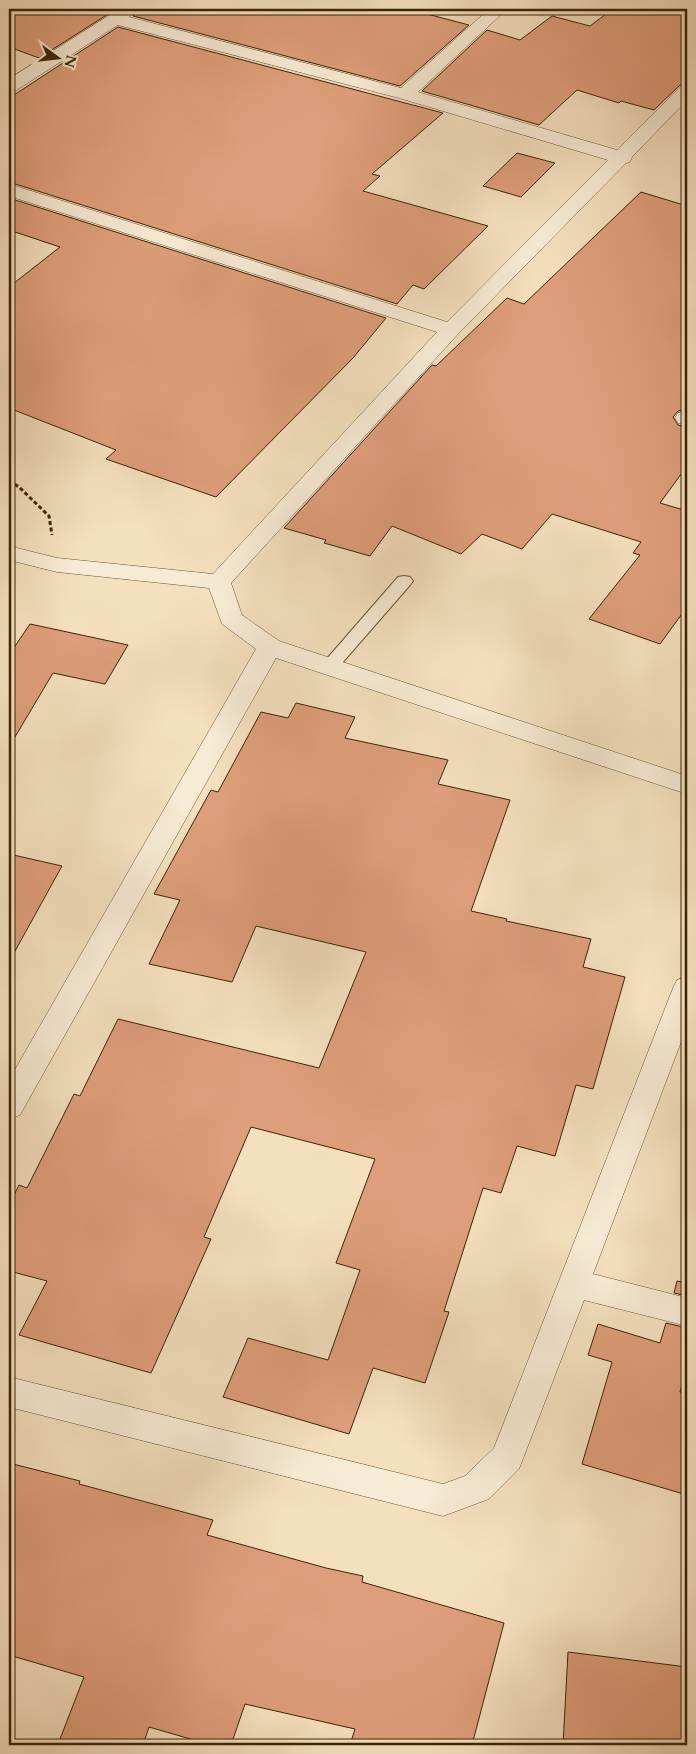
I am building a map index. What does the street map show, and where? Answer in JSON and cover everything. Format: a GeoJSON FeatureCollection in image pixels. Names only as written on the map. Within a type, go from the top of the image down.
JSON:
{"type":"FeatureCollection","features":[{"type":"Feature","properties":{"kind":"street"},"geometry":{"type":"LineString","coordinates":[[405,94],[499,9]]}},
{"type":"Feature","properties":{"kind":"street"},"geometry":{"type":"LineString","coordinates":[[9,88],[123,14],[623,158]]}},
{"type":"Feature","properties":{"kind":"street"},"geometry":{"type":"LineString","coordinates":[[219,582],[451,330],[623,158],[687,90]]}},
{"type":"Feature","properties":{"kind":"street"},"geometry":{"type":"LineString","coordinates":[[9,190],[451,330]]}},
{"type":"Feature","properties":{"kind":"street"},"geometry":{"type":"LineString","coordinates":[[9,553],[57,565],[219,582]]}},
{"type":"Feature","properties":{"kind":"street"},"geometry":{"type":"LineString","coordinates":[[219,582],[231,618],[270,646],[687,785]]}},
{"type":"Feature","properties":{"kind":"street"},"geometry":{"type":"LineString","coordinates":[[9,1106],[270,646]]}},
{"type":"Feature","properties":{"kind":"street"},"geometry":{"type":"LineString","coordinates":[[9,1392],[442,1500],[478,1488],[507,1458],[687,988]]}},
{"type":"Feature","properties":{"kind":"street"},"geometry":{"type":"LineString","coordinates":[[574,1283],[687,1312]]}},
{"type":"Feature","properties":{"kind":"lane"},"geometry":{"type":"LineString","coordinates":[[330,666],[404,581]]}},
{"type":"Feature","properties":{"kind":"path"},"geometry":{"type":"LineString","coordinates":[[9,481],[19,487],[49,516],[57,565]]}},
{"type":"Feature","properties":{"kind":"building"},"geometry":{"type":"Polygon","coordinates":[[[9,9],[116,9],[39,58],[9,47],[9,9]]]}},
{"type":"Feature","properties":{"kind":"building"},"geometry":{"type":"Polygon","coordinates":[[[140,9],[408,9],[469,25],[400,86],[133,16],[140,9]]]}},
{"type":"Feature","properties":{"kind":"building"},"geometry":{"type":"Polygon","coordinates":[[[613,9],[687,9],[687,83],[680,85],[654,110],[621,101],[619,103],[577,90],[539,125],[422,91],[487,30],[520,40],[552,16],[590,26],[613,9]]]}},
{"type":"Feature","properties":{"kind":"building"},"geometry":{"type":"Polygon","coordinates":[[[118,27],[443,113],[372,174],[380,176],[363,191],[488,226],[424,289],[413,285],[397,304],[9,182],[9,95],[14,95],[118,27]]]}},
{"type":"Feature","properties":{"kind":"building"},"geometry":{"type":"Polygon","coordinates":[[[517,153],[555,163],[521,197],[483,186],[517,153]]]}},
{"type":"Feature","properties":{"kind":"building"},"geometry":{"type":"Polygon","coordinates":[[[641,192],[687,206],[687,409],[678,411],[673,417],[678,425],[687,427],[687,466],[660,503],[687,511],[687,607],[660,644],[589,619],[640,555],[633,553],[641,542],[552,514],[522,549],[482,534],[461,554],[392,526],[370,556],[324,543],[326,540],[284,528],[432,365],[436,366],[507,298],[524,304],[641,192]]]}},
{"type":"Feature","properties":{"kind":"building"},"geometry":{"type":"Polygon","coordinates":[[[9,198],[386,318],[353,358],[216,497],[106,459],[116,450],[9,408],[9,287],[60,247],[9,230],[9,198]]]}},
{"type":"Feature","properties":{"kind":"building"},"geometry":{"type":"Polygon","coordinates":[[[30,624],[128,645],[105,684],[53,673],[9,747],[9,655],[30,624]]]}},
{"type":"Feature","properties":{"kind":"building"},"geometry":{"type":"Polygon","coordinates":[[[296,703],[355,717],[345,738],[448,760],[438,784],[510,800],[471,911],[507,919],[506,921],[591,939],[583,967],[625,977],[593,1089],[576,1085],[555,1156],[517,1146],[501,1193],[483,1188],[444,1311],[449,1312],[425,1383],[373,1368],[349,1434],[223,1397],[248,1338],[328,1360],[360,1270],[336,1263],[375,1159],[251,1127],[204,1237],[211,1239],[151,1373],[19,1335],[47,1281],[9,1271],[9,1205],[19,1185],[27,1188],[74,1094],[80,1096],[118,1019],[319,1068],[366,952],[256,926],[232,982],[149,964],[180,900],[154,894],[211,790],[218,792],[261,712],[288,718],[296,703]]]}},
{"type":"Feature","properties":{"kind":"building"},"geometry":{"type":"Polygon","coordinates":[[[9,854],[62,866],[9,962],[9,854]]]}},
{"type":"Feature","properties":{"kind":"building"},"geometry":{"type":"Polygon","coordinates":[[[677,1281],[687,1283],[687,1296],[674,1293],[677,1281]]]}},
{"type":"Feature","properties":{"kind":"building"},"geometry":{"type":"Polygon","coordinates":[[[666,1323],[687,1328],[687,1364],[680,1392],[687,1394],[687,1495],[582,1464],[612,1362],[588,1355],[598,1324],[660,1343],[666,1323]]]}},
{"type":"Feature","properties":{"kind":"building"},"geometry":{"type":"Polygon","coordinates":[[[9,1463],[80,1481],[79,1484],[213,1520],[207,1535],[326,1568],[363,1576],[362,1582],[504,1623],[472,1745],[350,1745],[355,1729],[245,1704],[231,1745],[211,1745],[149,1727],[143,1745],[80,1745],[60,1739],[84,1677],[9,1655],[9,1463]]]}},
{"type":"Feature","properties":{"kind":"building"},"geometry":{"type":"Polygon","coordinates":[[[568,1652],[687,1667],[687,1745],[563,1745],[568,1652]]]}}]}
